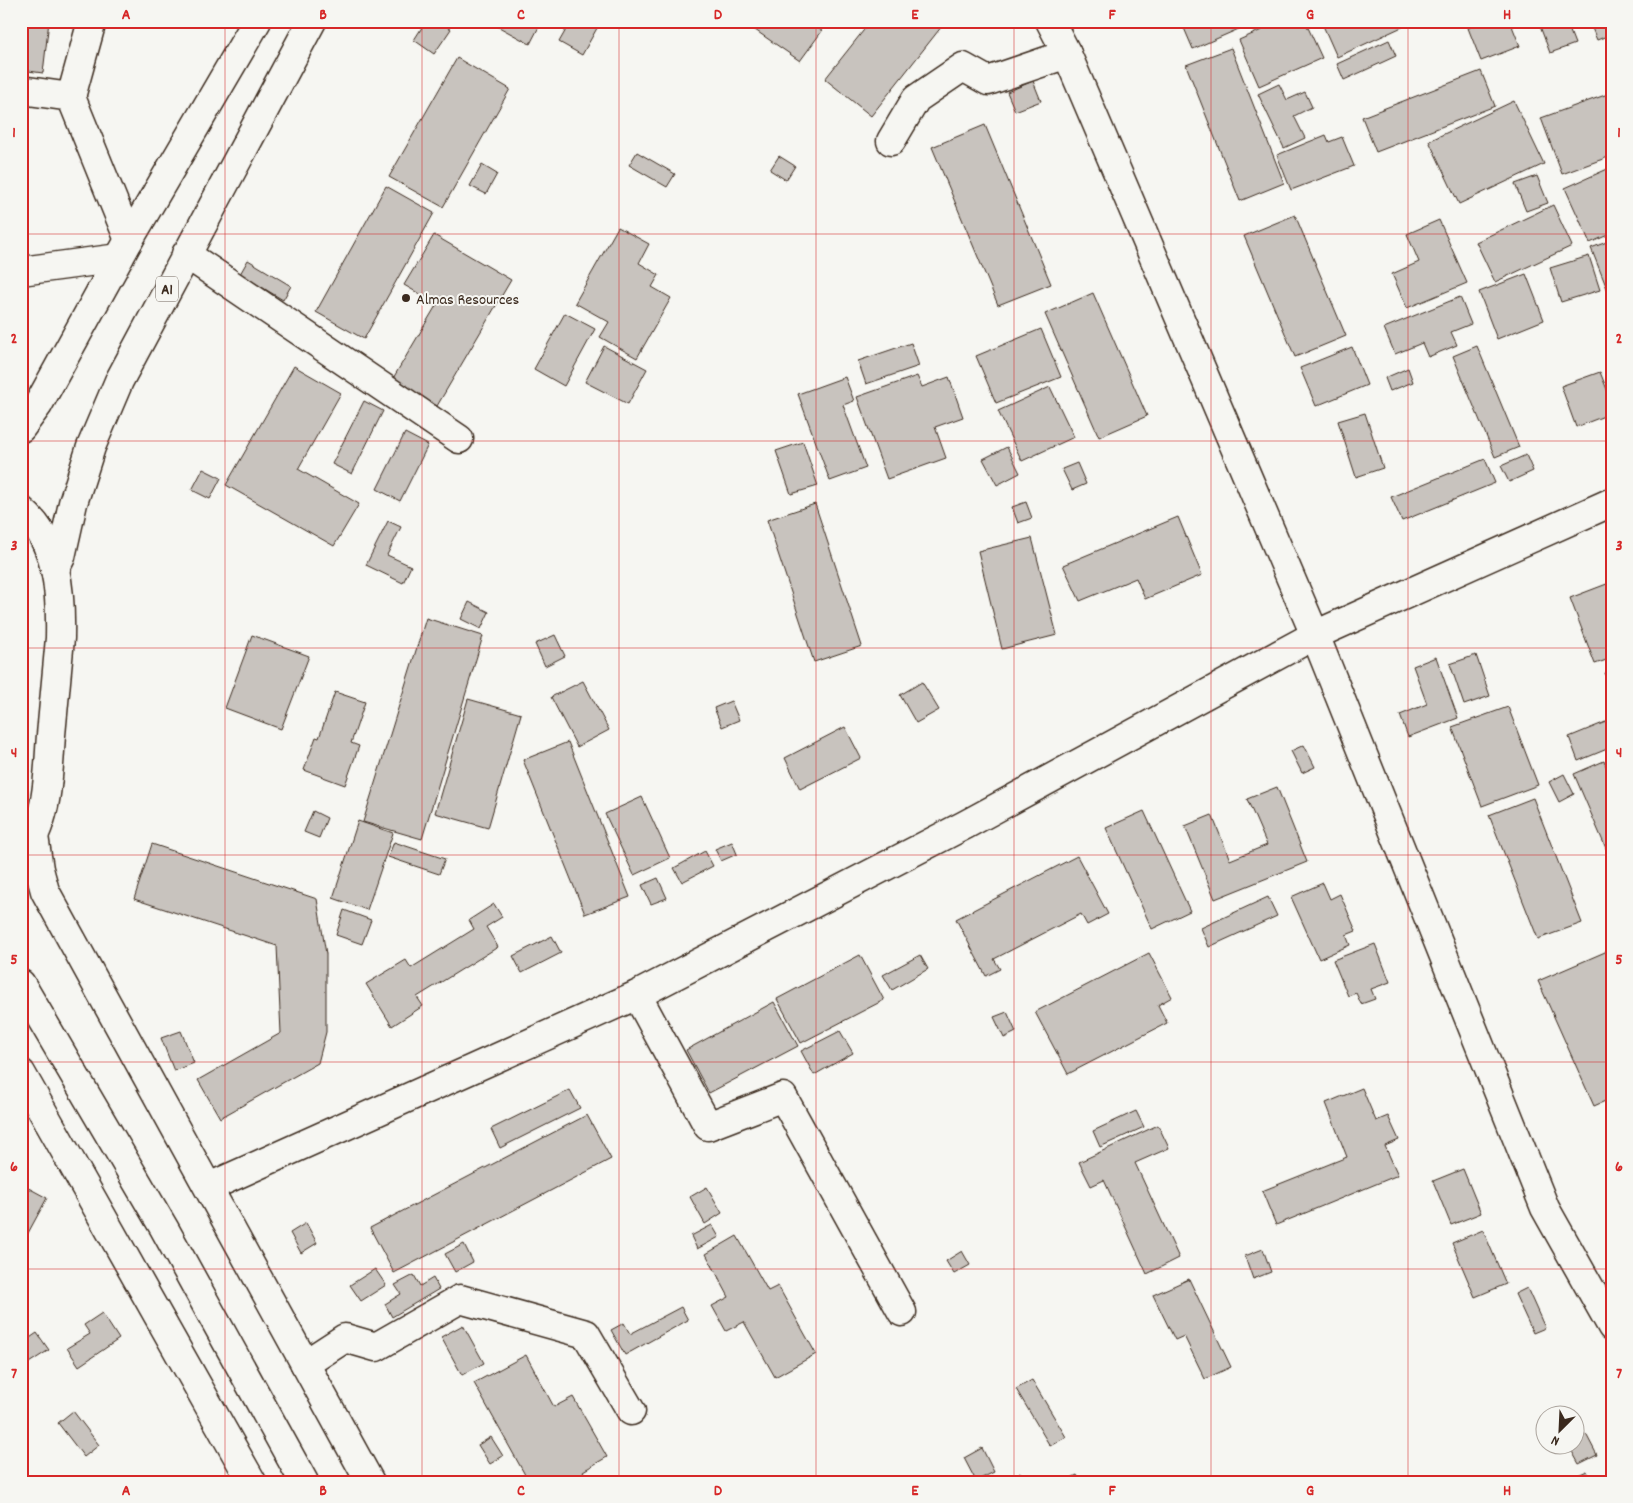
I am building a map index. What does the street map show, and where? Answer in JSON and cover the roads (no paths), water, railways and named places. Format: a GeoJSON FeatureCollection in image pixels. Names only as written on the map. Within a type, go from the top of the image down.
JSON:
{"type":"FeatureCollection","features":[{"type":"Feature","properties":{"kind":"main road"},"geometry":{"type":"LineString","coordinates":[[92,21],[71,96],[124,249]]}},
{"type":"Feature","properties":{"kind":"main road"},"geometry":{"type":"LineString","coordinates":[[21,428],[38,404],[124,249],[257,21]]}},
{"type":"Feature","properties":{"kind":"main road","name":"A1"},"geometry":{"type":"LineString","coordinates":[[55,569],[61,557],[81,477],[103,415],[130,359],[312,21]]}},
{"type":"Feature","properties":{"kind":"main road"},"geometry":{"type":"LineString","coordinates":[[1050,21],[1067,54],[1315,635],[1545,1208],[1612,1327]]}},
{"type":"Feature","properties":{"kind":"main road"},"geometry":{"type":"LineString","coordinates":[[891,141],[916,99],[964,67],[988,81],[1067,54]]}},
{"type":"Feature","properties":{"kind":"main road"},"geometry":{"type":"LineString","coordinates":[[21,90],[71,96]]}},
{"type":"Feature","properties":{"kind":"main road"},"geometry":{"type":"LineString","coordinates":[[21,271],[124,249]]}},
{"type":"Feature","properties":{"kind":"main road"},"geometry":{"type":"LineString","coordinates":[[186,254],[459,439]]}},
{"type":"Feature","properties":{"kind":"main road"},"geometry":{"type":"LineString","coordinates":[[208,1187],[637,995],[965,825],[1315,635],[1612,502]]}},
{"type":"Feature","properties":{"kind":"main road"},"geometry":{"type":"LineString","coordinates":[[21,510],[30,517],[41,532],[49,549],[55,569],[60,602],[60,638],[46,793],[41,817],[28,846],[39,869],[45,891],[370,1482]]}},
{"type":"Feature","properties":{"kind":"main road"},"geometry":{"type":"LineString","coordinates":[[21,984],[164,1228],[304,1482]]}},
{"type":"Feature","properties":{"kind":"main road"},"geometry":{"type":"LineString","coordinates":[[637,995],[708,1126],[783,1097],[902,1312]]}},
{"type":"Feature","properties":{"kind":"main road"},"geometry":{"type":"LineString","coordinates":[[21,1073],[252,1482]]}},
{"type":"Feature","properties":{"kind":"main road"},"geometry":{"type":"LineString","coordinates":[[305,1364],[345,1338],[376,1347],[460,1299],[586,1334],[630,1412]]}},
{"type":"Feature","properties":{"kind":"place","name":"Almas Resources"},"geometry":{"type":"Point","coordinates":[406,298]}}]}
